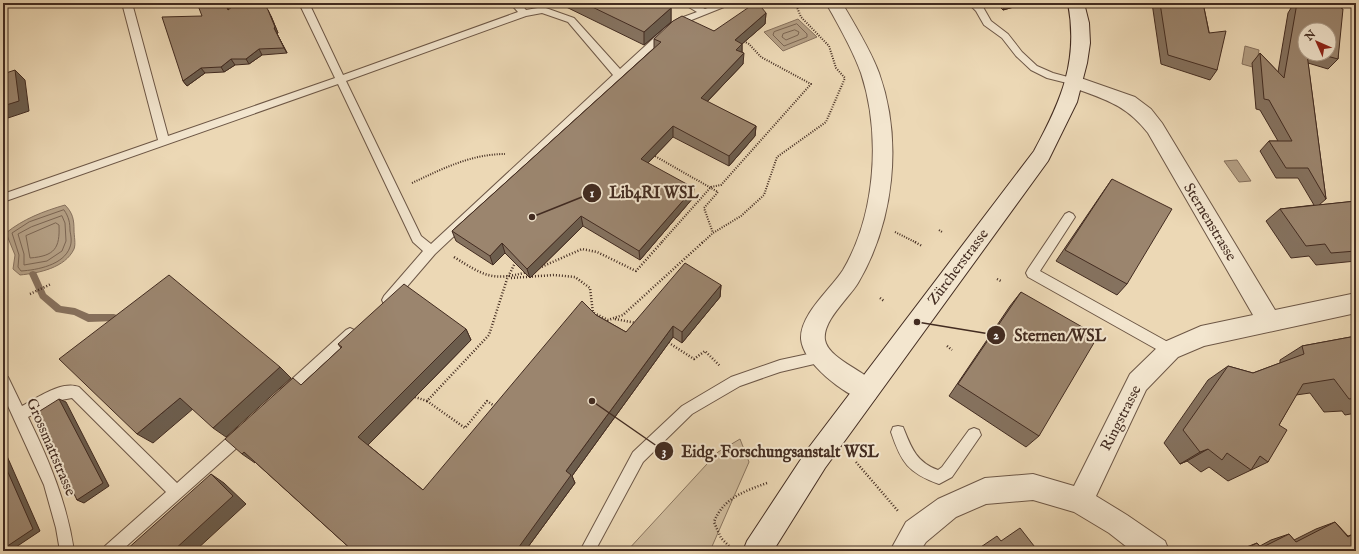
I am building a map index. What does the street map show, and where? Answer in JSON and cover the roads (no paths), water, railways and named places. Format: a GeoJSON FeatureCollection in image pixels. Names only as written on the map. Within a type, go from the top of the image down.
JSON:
{"type":"FeatureCollection","features":[{"type":"Feature","properties":{"kind":"street"},"geometry":{"type":"LineString","coordinates":[[834,3],[869,72],[878,102],[882,133],[880,177],[878,200],[864,250],[850,277],[818,320],[813,338],[822,358],[866,391]]}},
{"type":"Feature","properties":{"kind":"street","name":"Zürcherstrasse"},"geometry":{"type":"LineString","coordinates":[[758,551],[816,459],[1032,169],[1058,124],[1075,82],[1080,54],[1080,27],[1076,3]]}},
{"type":"Feature","properties":{"kind":"street","name":"Sternenstrasse"},"geometry":{"type":"LineString","coordinates":[[1075,82],[1128,102],[1144,114],[1155,128],[1269,321]]}},
{"type":"Feature","properties":{"kind":"street"},"geometry":{"type":"LineString","coordinates":[[1269,321],[1356,303]]}},
{"type":"Feature","properties":{"kind":"street","name":"Ringstrasse"},"geometry":{"type":"LineString","coordinates":[[1080,501],[1138,382],[1170,350],[1201,336],[1269,321]]}},
{"type":"Feature","properties":{"kind":"street"},"geometry":{"type":"LineString","coordinates":[[910,542],[947,508],[985,491],[1033,487],[1080,501],[1118,524],[1155,551]]}},
{"type":"Feature","properties":{"kind":"lane"},"geometry":{"type":"LineString","coordinates":[[127,3],[164,142]]}},
{"type":"Feature","properties":{"kind":"lane"},"geometry":{"type":"LineString","coordinates":[[304,3],[417,239],[434,248]]}},
{"type":"Feature","properties":{"kind":"lane"},"geometry":{"type":"LineString","coordinates":[[515,3],[524,13]]}},
{"type":"Feature","properties":{"kind":"lane"},"geometry":{"type":"LineString","coordinates":[[687,3],[705,12]]}},
{"type":"Feature","properties":{"kind":"lane"},"geometry":{"type":"LineString","coordinates":[[377,310],[394,294],[434,248],[669,29],[681,21],[729,3]]}},
{"type":"Feature","properties":{"kind":"lane"},"geometry":{"type":"LineString","coordinates":[[974,3],[980,9],[987,23],[1005,36],[1019,54],[1034,68],[1050,76],[1075,82]]}},
{"type":"Feature","properties":{"kind":"lane"},"geometry":{"type":"LineString","coordinates":[[3,198],[340,80],[524,13],[543,10],[571,20],[619,75]]}},
{"type":"Feature","properties":{"kind":"lane"},"geometry":{"type":"LineString","coordinates":[[1070,217],[1032,273],[1170,350]]}},
{"type":"Feature","properties":{"kind":"lane"},"geometry":{"type":"LineString","coordinates":[[278,400],[360,326]]}},
{"type":"Feature","properties":{"kind":"lane"},"geometry":{"type":"LineString","coordinates":[[587,551],[638,457],[688,410],[736,381],[780,366],[822,358]]}},
{"type":"Feature","properties":{"kind":"lane","name":"Grossmattstrasse"},"geometry":{"type":"LineString","coordinates":[[3,381],[51,484],[65,529],[67,551]]}},
{"type":"Feature","properties":{"kind":"lane"},"geometry":{"type":"LineString","coordinates":[[19,414],[59,394],[74,390],[177,493]]}},
{"type":"Feature","properties":{"kind":"lane"},"geometry":{"type":"LineString","coordinates":[[110,551],[177,493],[249,427]]}},
{"type":"Feature","properties":{"kind":"lane"},"geometry":{"type":"LineString","coordinates":[[898,432],[904,452],[914,466],[928,474],[940,477],[948,472],[974,435]]}},
{"type":"Feature","properties":{"kind":"water"},"geometry":{"type":"Polygon","coordinates":[[[798,19],[817,37],[783,51],[764,32],[798,19]]]}},
{"type":"Feature","properties":{"kind":"water"},"geometry":{"type":"Polygon","coordinates":[[[1245,46],[1259,50],[1256,68],[1242,64],[1245,46]]]}},
{"type":"Feature","properties":{"kind":"water"},"geometry":{"type":"Polygon","coordinates":[[[1237,160],[1251,181],[1239,182],[1224,161],[1237,160]]]}},
{"type":"Feature","properties":{"kind":"water"},"geometry":{"type":"Polygon","coordinates":[[[65,205],[71,214],[74,223],[74,249],[64,261],[58,265],[43,271],[20,275],[13,269],[15,255],[6,233],[34,216],[65,205]]]}},
{"type":"Feature","properties":{"kind":"waterway"},"geometry":{"type":"LineString","coordinates":[[33,274],[43,296],[59,309],[75,312],[88,318],[114,318]]}},
{"type":"Feature","properties":{"kind":"place","name":"Lib4RI WSL"},"geometry":{"type":"Point","coordinates":[532,217]}},
{"type":"Feature","properties":{"kind":"place","name":"Sternen/WSL"},"geometry":{"type":"Point","coordinates":[917,322]}},
{"type":"Feature","properties":{"kind":"place","name":"Eidg. Forschungsanstalt WSL"},"geometry":{"type":"Point","coordinates":[592,401]}}]}
